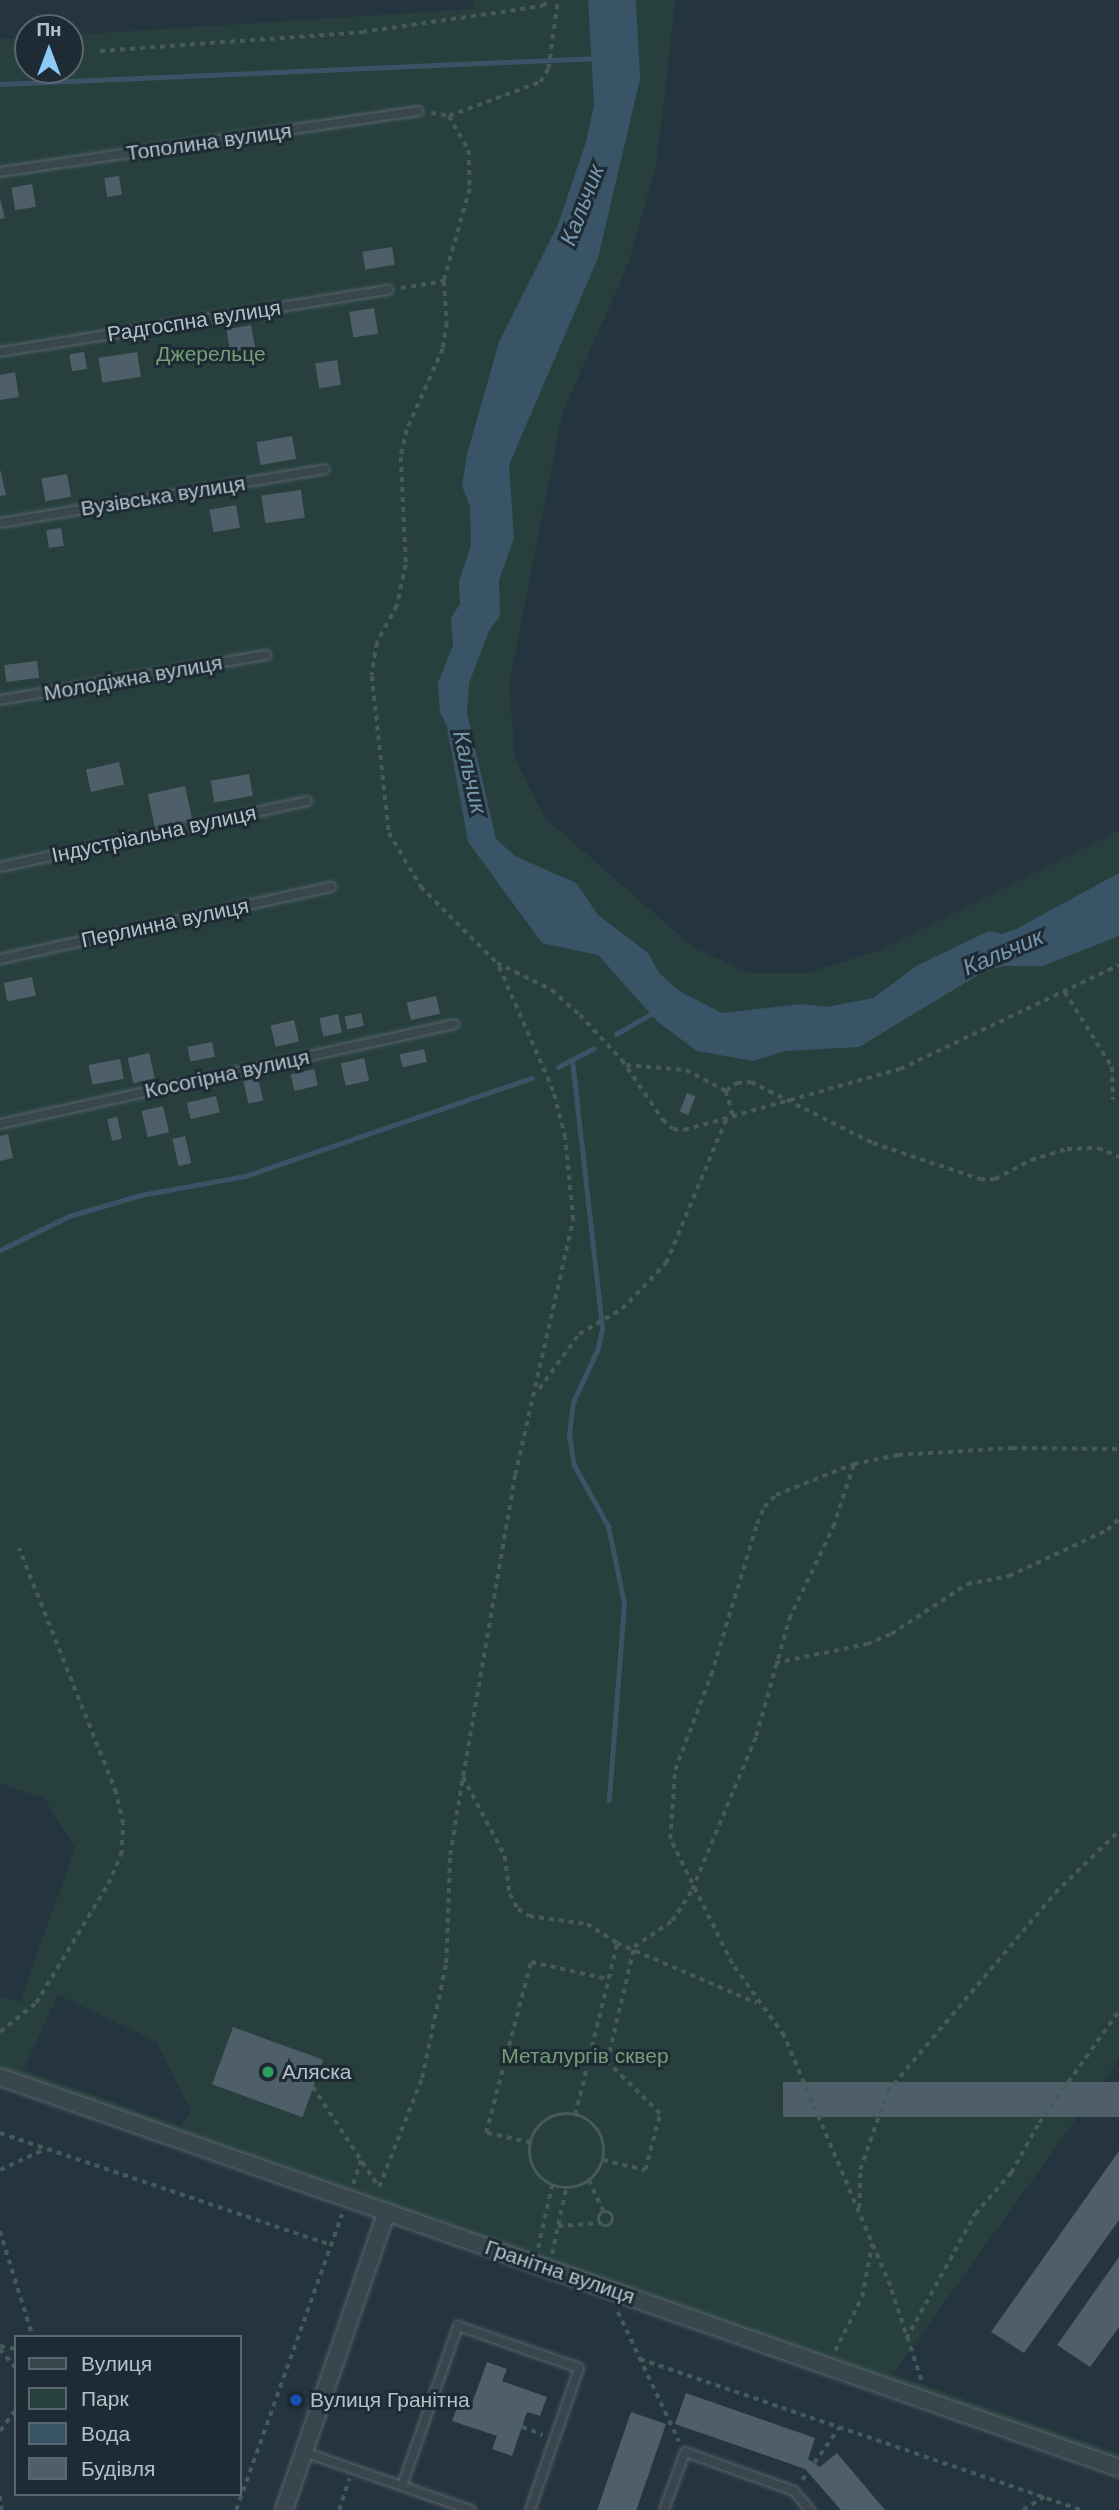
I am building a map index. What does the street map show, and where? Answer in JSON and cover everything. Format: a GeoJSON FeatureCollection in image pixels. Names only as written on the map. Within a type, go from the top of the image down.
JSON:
{"type":"FeatureCollection","features":[{"type":"Feature","properties":{"kind":"street","name":"Гранітна вулиця"},"geometry":{"type":"LineString","coordinates":[[0,2077],[1119,2468]]}},
{"type":"Feature","properties":{"kind":"street"},"geometry":{"type":"LineString","coordinates":[[284,2510],[387,2211]]}},
{"type":"Feature","properties":{"kind":"lane","name":"Тополина вулиця"},"geometry":{"type":"LineString","coordinates":[[0,172],[419,111]]}},
{"type":"Feature","properties":{"kind":"lane","name":"Радгоспна вулиця"},"geometry":{"type":"LineString","coordinates":[[0,352],[388,290]]}},
{"type":"Feature","properties":{"kind":"lane","name":"Вузівська вулиця"},"geometry":{"type":"LineString","coordinates":[[0,523],[326,469]]}},
{"type":"Feature","properties":{"kind":"lane","name":"Молодіжна вулиця"},"geometry":{"type":"LineString","coordinates":[[0,700],[266,655]]}},
{"type":"Feature","properties":{"kind":"lane","name":"Індустріальна вулиця"},"geometry":{"type":"LineString","coordinates":[[0,867],[307,801]]}},
{"type":"Feature","properties":{"kind":"lane","name":"Перлинна вулиця"},"geometry":{"type":"LineString","coordinates":[[0,959],[331,887]]}},
{"type":"Feature","properties":{"kind":"lane","name":"Косогірна вулиця"},"geometry":{"type":"LineString","coordinates":[[0,1124],[454,1024]]}},
{"type":"Feature","properties":{"kind":"lane"},"geometry":{"type":"LineString","coordinates":[[402,2486],[458,2326],[579,2368],[530,2510]]}},
{"type":"Feature","properties":{"kind":"lane"},"geometry":{"type":"LineString","coordinates":[[304,2452],[471,2510]]}},
{"type":"Feature","properties":{"kind":"lane"},"geometry":{"type":"LineString","coordinates":[[664,2510],[685,2452],[794,2491],[810,2510]]}},
{"type":"Feature","properties":{"kind":"path"},"geometry":{"type":"LineString","coordinates":[[100,51],[362,32],[542,6],[550,0]]}},
{"type":"Feature","properties":{"kind":"path"},"geometry":{"type":"LineString","coordinates":[[419,111],[449,116],[540,82],[548,69],[558,0]]}},
{"type":"Feature","properties":{"kind":"path"},"geometry":{"type":"LineString","coordinates":[[313,2087],[379,2187],[422,2078],[446,1963],[449,1867],[463,1776],[515,1475],[538,1390],[573,1220],[573,1191],[553,1091],[497,963],[405,866],[389,833],[374,711],[372,676],[377,643],[397,606],[406,565],[401,457],[407,430],[443,349],[447,323],[443,281],[470,189],[469,150],[449,116]]}},
{"type":"Feature","properties":{"kind":"path"},"geometry":{"type":"LineString","coordinates":[[388,290],[443,281]]}},
{"type":"Feature","properties":{"kind":"path"},"geometry":{"type":"LineString","coordinates":[[497,963],[552,990],[626,1065],[673,1129],[700,1127],[727,1116],[900,1069],[1119,966]]}},
{"type":"Feature","properties":{"kind":"path"},"geometry":{"type":"LineString","coordinates":[[1065,992],[1112,1067],[1113,1100]]}},
{"type":"Feature","properties":{"kind":"path"},"geometry":{"type":"LineString","coordinates":[[626,1065],[686,1070],[726,1091],[733,1115]]}},
{"type":"Feature","properties":{"kind":"path"},"geometry":{"type":"LineString","coordinates":[[726,1091],[737,1083],[751,1082],[790,1099],[873,1143],[980,1179],[995,1179],[1031,1160],[1067,1149],[1098,1148],[1119,1157]]}},
{"type":"Feature","properties":{"kind":"path"},"geometry":{"type":"LineString","coordinates":[[538,1390],[592,1323],[611,1317],[666,1263],[727,1116]]}},
{"type":"Feature","properties":{"kind":"path"},"geometry":{"type":"LineString","coordinates":[[928,2401],[872,2242],[784,2036],[759,2004],[692,1890],[670,1839],[675,1770],[711,1675],[757,1524],[764,1507],[776,1495],[854,1464],[898,1455],[1012,1448],[1119,1449]]}},
{"type":"Feature","properties":{"kind":"path"},"geometry":{"type":"LineString","coordinates":[[603,2160],[645,2170],[660,2114],[607,2062],[634,1947],[672,1921],[692,1890],[757,1736],[789,1619],[833,1527],[854,1464]]}},
{"type":"Feature","properties":{"kind":"path"},"geometry":{"type":"LineString","coordinates":[[775,1663],[867,1644],[891,1634],[967,1584],[1009,1576],[1107,1530],[1119,1519]]}},
{"type":"Feature","properties":{"kind":"path"},"geometry":{"type":"LineString","coordinates":[[0,2032],[36,2003],[108,1884],[121,1855],[123,1824],[116,1793],[19,1549]]}},
{"type":"Feature","properties":{"kind":"path"},"geometry":{"type":"LineString","coordinates":[[463,1776],[505,1856],[510,1894],[518,1909],[530,1916],[587,1924],[617,1943],[634,1947],[759,2004]]}},
{"type":"Feature","properties":{"kind":"path"},"geometry":{"type":"LineString","coordinates":[[859,2210],[860,2170],[887,2092],[1055,1893],[1119,1831]]}},
{"type":"Feature","properties":{"kind":"path"},"geometry":{"type":"LineString","coordinates":[[575,2115],[617,1943]]}},
{"type":"Feature","properties":{"kind":"path"},"geometry":{"type":"LineString","coordinates":[[531,2143],[486,2133],[531,1962],[608,1979]]}},
{"type":"Feature","properties":{"kind":"path"},"geometry":{"type":"LineString","coordinates":[[906,2339],[975,2214],[1011,2173],[1039,2123],[1119,2011]]}},
{"type":"Feature","properties":{"kind":"path"},"geometry":{"type":"LineString","coordinates":[[575,2115],[600,2134],[603,2160],[589,2180],[566,2188],[552,2185],[534,2168],[531,2143],[547,2120],[575,2115]]}},
{"type":"Feature","properties":{"kind":"path"},"geometry":{"type":"LineString","coordinates":[[0,2133],[331,2245]]}},
{"type":"Feature","properties":{"kind":"path"},"geometry":{"type":"LineString","coordinates":[[0,2170],[46,2149]]}},
{"type":"Feature","properties":{"kind":"path"},"geometry":{"type":"LineString","coordinates":[[352,2186],[361,2160]]}},
{"type":"Feature","properties":{"kind":"path"},"geometry":{"type":"LineString","coordinates":[[589,2180],[604,2212],[601,2223]]}},
{"type":"Feature","properties":{"kind":"path"},"geometry":{"type":"LineString","coordinates":[[542,2265],[552,2185]]}},
{"type":"Feature","properties":{"kind":"path"},"geometry":{"type":"LineString","coordinates":[[542,2265],[558,2226],[566,2188]]}},
{"type":"Feature","properties":{"kind":"path"},"geometry":{"type":"LineString","coordinates":[[242,2493],[343,2212]]}},
{"type":"Feature","properties":{"kind":"path"},"geometry":{"type":"LineString","coordinates":[[558,2226],[612,2223],[612,2214],[604,2212]]}},
{"type":"Feature","properties":{"kind":"path"},"geometry":{"type":"LineString","coordinates":[[0,2231],[32,2335]]}},
{"type":"Feature","properties":{"kind":"path"},"geometry":{"type":"LineString","coordinates":[[827,2365],[862,2297],[872,2242]]}},
{"type":"Feature","properties":{"kind":"path"},"geometry":{"type":"LineString","coordinates":[[607,2288],[685,2452]]}},
{"type":"Feature","properties":{"kind":"path"},"geometry":{"type":"LineString","coordinates":[[0,2348],[14,2366]]}},
{"type":"Feature","properties":{"kind":"path"},"geometry":{"type":"LineString","coordinates":[[640,2359],[1082,2510]]}},
{"type":"Feature","properties":{"kind":"path"},"geometry":{"type":"LineString","coordinates":[[0,2431],[14,2412]]}},
{"type":"Feature","properties":{"kind":"path"},"geometry":{"type":"LineString","coordinates":[[522,2427],[555,2439]]}},
{"type":"Feature","properties":{"kind":"path"},"geometry":{"type":"LineString","coordinates":[[814,2463],[840,2427]]}},
{"type":"Feature","properties":{"kind":"path"},"geometry":{"type":"LineString","coordinates":[[339,2510],[353,2469]]}},
{"type":"Feature","properties":{"kind":"path"},"geometry":{"type":"LineString","coordinates":[[0,2496],[2,2510]]}},
{"type":"Feature","properties":{"kind":"path"},"geometry":{"type":"LineString","coordinates":[[1023,2510],[1044,2497]]}},
{"type":"Feature","properties":{"kind":"green space"},"geometry":{"type":"Polygon","coordinates":[[[473,0],[674,0],[656,166],[628,264],[562,414],[509,685],[515,758],[544,817],[695,949],[750,973],[806,973],[879,951],[1119,831],[1119,2059],[893,2374],[1119,2454],[1119,2468],[0,2077],[0,1996],[20,2002],[75,1848],[45,1799],[0,1783],[0,39],[14,38],[14,84],[84,84],[84,34],[473,9],[473,0]],[[58,1995],[23,2070],[181,2126],[191,2111],[156,2041],[58,1995]]]}},
{"type":"Feature","properties":{"kind":"water","name":"Кальчик"},"geometry":{"type":"Polygon","coordinates":[[[588,0],[636,0],[640,79],[598,258],[509,465],[514,538],[499,580],[500,616],[489,631],[469,683],[467,713],[496,839],[515,856],[576,883],[598,915],[648,953],[659,973],[679,991],[722,1013],[801,1004],[827,1007],[873,998],[918,965],[989,931],[1002,934],[1018,928],[1119,873],[1119,936],[1043,966],[1003,966],[983,972],[859,1047],[785,1051],[753,1061],[697,1051],[658,1022],[598,955],[542,943],[468,842],[447,727],[440,712],[438,683],[453,645],[451,618],[460,604],[459,582],[471,545],[470,506],[462,486],[467,454],[499,342],[557,227],[586,142],[594,105],[588,0]]]}},
{"type":"Feature","properties":{"kind":"building"},"geometry":{"type":"Polygon","coordinates":[[[119,176],[122,195],[107,197],[104,178],[119,176]]]}},
{"type":"Feature","properties":{"kind":"building"},"geometry":{"type":"Polygon","coordinates":[[[32,184],[36,207],[15,210],[11,188],[32,184]]]}},
{"type":"Feature","properties":{"kind":"building"},"geometry":{"type":"Polygon","coordinates":[[[0,198],[5,218],[0,219],[0,198]]]}},
{"type":"Feature","properties":{"kind":"building"},"geometry":{"type":"Polygon","coordinates":[[[392,247],[395,265],[365,269],[362,252],[392,247]]]}},
{"type":"Feature","properties":{"kind":"building"},"geometry":{"type":"Polygon","coordinates":[[[374,308],[378,334],[353,338],[349,312],[374,308]]]}},
{"type":"Feature","properties":{"kind":"building"},"geometry":{"type":"Polygon","coordinates":[[[251,325],[255,348],[230,352],[226,329],[251,325]]]}},
{"type":"Feature","properties":{"kind":"building"},"geometry":{"type":"Polygon","coordinates":[[[84,352],[87,369],[72,371],[69,355],[84,352]]]}},
{"type":"Feature","properties":{"kind":"building"},"geometry":{"type":"Polygon","coordinates":[[[137,352],[141,377],[102,383],[98,358],[137,352]]]}},
{"type":"Feature","properties":{"kind":"building"},"geometry":{"type":"Polygon","coordinates":[[[337,360],[341,385],[319,388],[315,363],[337,360]]]}},
{"type":"Feature","properties":{"kind":"building"},"geometry":{"type":"Polygon","coordinates":[[[15,372],[19,397],[0,400],[0,375],[15,372]]]}},
{"type":"Feature","properties":{"kind":"building"},"geometry":{"type":"Polygon","coordinates":[[[292,436],[296,459],[261,465],[257,442],[292,436]]]}},
{"type":"Feature","properties":{"kind":"building"},"geometry":{"type":"Polygon","coordinates":[[[0,469],[6,495],[0,496],[0,469]]]}},
{"type":"Feature","properties":{"kind":"building"},"geometry":{"type":"Polygon","coordinates":[[[67,474],[71,497],[45,501],[41,479],[67,474]]]}},
{"type":"Feature","properties":{"kind":"building"},"geometry":{"type":"Polygon","coordinates":[[[301,490],[305,518],[265,523],[261,496],[301,490]]]}},
{"type":"Feature","properties":{"kind":"building"},"geometry":{"type":"Polygon","coordinates":[[[236,505],[240,528],[213,532],[209,510],[236,505]]]}},
{"type":"Feature","properties":{"kind":"building"},"geometry":{"type":"Polygon","coordinates":[[[61,528],[64,546],[49,548],[46,530],[61,528]]]}},
{"type":"Feature","properties":{"kind":"building"},"geometry":{"type":"Polygon","coordinates":[[[37,661],[39,678],[6,682],[4,665],[37,661]]]}},
{"type":"Feature","properties":{"kind":"building"},"geometry":{"type":"Polygon","coordinates":[[[119,762],[124,784],[91,792],[86,770],[119,762]]]}},
{"type":"Feature","properties":{"kind":"building"},"geometry":{"type":"Polygon","coordinates":[[[249,774],[253,796],[214,802],[211,781],[249,774]]]}},
{"type":"Feature","properties":{"kind":"building"},"geometry":{"type":"Polygon","coordinates":[[[185,786],[192,819],[155,827],[148,794],[185,786]]]}},
{"type":"Feature","properties":{"kind":"building"},"geometry":{"type":"Polygon","coordinates":[[[32,977],[36,996],[8,1002],[4,983],[32,977]]]}},
{"type":"Feature","properties":{"kind":"building"},"geometry":{"type":"Polygon","coordinates":[[[436,996],[440,1014],[411,1020],[407,1003],[436,996]]]}},
{"type":"Feature","properties":{"kind":"building"},"geometry":{"type":"Polygon","coordinates":[[[361,1013],[364,1026],[347,1029],[344,1017],[361,1013]]]}},
{"type":"Feature","properties":{"kind":"building"},"geometry":{"type":"Polygon","coordinates":[[[338,1014],[342,1033],[323,1037],[319,1018],[338,1014]]]}},
{"type":"Feature","properties":{"kind":"building"},"geometry":{"type":"Polygon","coordinates":[[[294,1020],[299,1041],[276,1047],[271,1025],[294,1020]]]}},
{"type":"Feature","properties":{"kind":"building"},"geometry":{"type":"Polygon","coordinates":[[[212,1042],[215,1057],[190,1061],[187,1047],[212,1042]]]}},
{"type":"Feature","properties":{"kind":"building"},"geometry":{"type":"Polygon","coordinates":[[[424,1049],[427,1062],[403,1067],[400,1055],[424,1049]]]}},
{"type":"Feature","properties":{"kind":"building"},"geometry":{"type":"Polygon","coordinates":[[[149,1053],[155,1078],[133,1083],[128,1058],[149,1053]]]}},
{"type":"Feature","properties":{"kind":"building"},"geometry":{"type":"Polygon","coordinates":[[[364,1058],[369,1080],[346,1086],[341,1063],[364,1058]]]}},
{"type":"Feature","properties":{"kind":"building"},"geometry":{"type":"Polygon","coordinates":[[[120,1059],[124,1079],[92,1085],[89,1065],[120,1059]]]}},
{"type":"Feature","properties":{"kind":"building"},"geometry":{"type":"Polygon","coordinates":[[[314,1069],[318,1086],[294,1091],[291,1074],[314,1069]]]}},
{"type":"Feature","properties":{"kind":"building"},"geometry":{"type":"Polygon","coordinates":[[[258,1078],[263,1100],[249,1104],[243,1081],[258,1078]]]}},
{"type":"Feature","properties":{"kind":"building"},"geometry":{"type":"Polygon","coordinates":[[[687,1093],[695,1096],[688,1115],[680,1112],[687,1093]]]}},
{"type":"Feature","properties":{"kind":"building"},"geometry":{"type":"Polygon","coordinates":[[[216,1096],[220,1113],[191,1119],[187,1103],[216,1096]]]}},
{"type":"Feature","properties":{"kind":"building"},"geometry":{"type":"Polygon","coordinates":[[[163,1106],[169,1132],[148,1137],[142,1111],[163,1106]]]}},
{"type":"Feature","properties":{"kind":"building"},"geometry":{"type":"Polygon","coordinates":[[[117,1117],[122,1138],[112,1141],[107,1119],[117,1117]]]}},
{"type":"Feature","properties":{"kind":"building"},"geometry":{"type":"Polygon","coordinates":[[[8,1134],[13,1158],[0,1161],[0,1136],[8,1134]]]}},
{"type":"Feature","properties":{"kind":"building"},"geometry":{"type":"Polygon","coordinates":[[[185,1136],[191,1163],[179,1166],[172,1139],[185,1136]]]}},
{"type":"Feature","properties":{"kind":"building"},"geometry":{"type":"Polygon","coordinates":[[[233,2027],[323,2060],[302,2117],[212,2084],[233,2027]]]}},
{"type":"Feature","properties":{"kind":"building"},"geometry":{"type":"Polygon","coordinates":[[[783,2082],[1119,2082],[1119,2117],[783,2117],[783,2082]]]}},
{"type":"Feature","properties":{"kind":"building"},"geometry":{"type":"Polygon","coordinates":[[[1119,2151],[1119,2220],[1024,2353],[991,2332],[1119,2151]]]}},
{"type":"Feature","properties":{"kind":"building"},"geometry":{"type":"Polygon","coordinates":[[[1119,2257],[1119,2327],[1090,2367],[1057,2345],[1119,2257]]]}},
{"type":"Feature","properties":{"kind":"building"},"geometry":{"type":"Polygon","coordinates":[[[487,2362],[507,2369],[502,2381],[547,2397],[540,2416],[527,2412],[512,2456],[492,2449],[497,2436],[452,2421],[459,2402],[471,2406],[487,2362]]]}},
{"type":"Feature","properties":{"kind":"building"},"geometry":{"type":"Polygon","coordinates":[[[686,2393],[815,2438],[808,2459],[820,2467],[837,2453],[885,2510],[841,2510],[805,2469],[675,2424],[686,2393]]]}},
{"type":"Feature","properties":{"kind":"building"},"geometry":{"type":"Polygon","coordinates":[[[631,2412],[666,2424],[636,2510],[597,2510],[631,2412]]]}},
{"type":"Feature","properties":{"kind":"waterway"},"geometry":{"type":"LineString","coordinates":[[0,84],[598,58]]}},
{"type":"Feature","properties":{"kind":"waterway"},"geometry":{"type":"LineString","coordinates":[[616,1034],[656,1011]]}},
{"type":"Feature","properties":{"kind":"waterway"},"geometry":{"type":"LineString","coordinates":[[558,1067],[593,1048]]}},
{"type":"Feature","properties":{"kind":"waterway"},"geometry":{"type":"LineString","coordinates":[[572,1060],[602,1329],[598,1348],[573,1402],[569,1435],[574,1465],[608,1526],[624,1603],[609,1800]]}},
{"type":"Feature","properties":{"kind":"waterway"},"geometry":{"type":"LineString","coordinates":[[0,1250],[69,1216],[141,1195],[245,1176],[532,1078]]}},
{"type":"Feature","properties":{"kind":"place","name":"Аляска"},"geometry":{"type":"Point","coordinates":[268,2072]}},
{"type":"Feature","properties":{"kind":"place","name":"Вулиця Гранітна"},"geometry":{"type":"Point","coordinates":[296,2400]}},
{"type":"Feature","properties":{"kind":"park label","name":"Джерельце"},"geometry":{"type":"Point","coordinates":[211,354]}},
{"type":"Feature","properties":{"kind":"park label","name":"Металургів сквер"},"geometry":{"type":"Point","coordinates":[585,2056]}}]}
